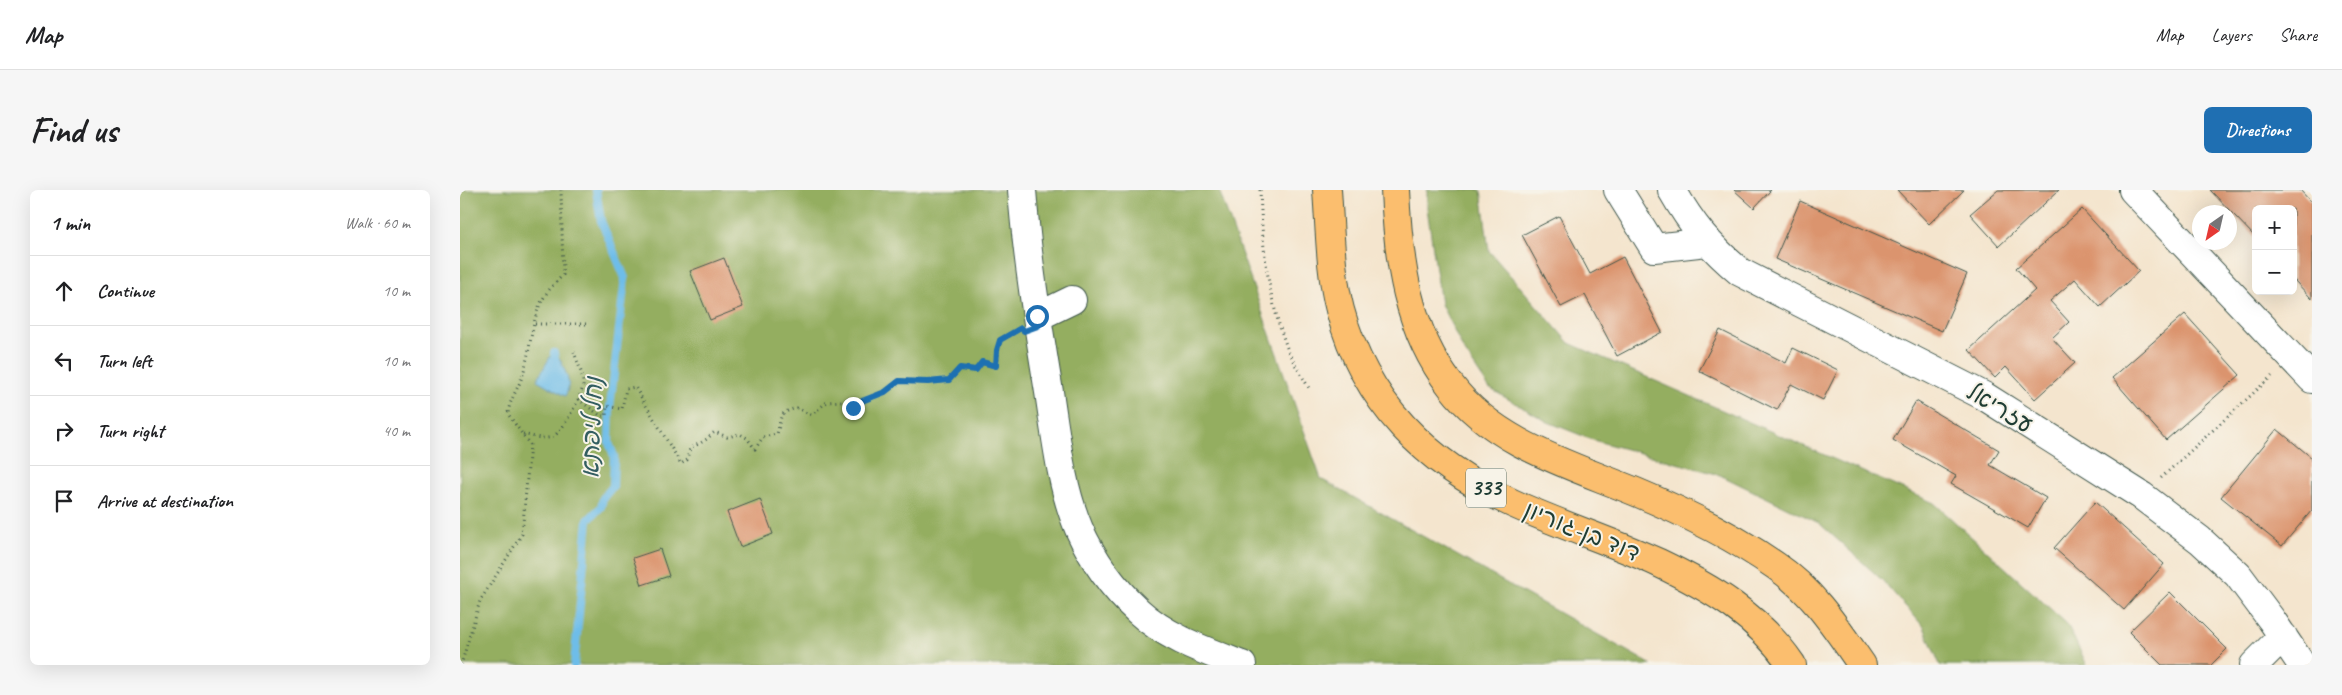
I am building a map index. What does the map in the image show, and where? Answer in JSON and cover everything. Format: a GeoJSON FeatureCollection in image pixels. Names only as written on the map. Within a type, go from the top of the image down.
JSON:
{"type":"FeatureCollection","features":[{"type":"Feature","properties":{"kind":"main road","name":"דוד בן-גוריון"},"geometry":{"type":"LineString","coordinates":[[1327,190],[1331,243],[1340,309],[1360,367],[1387,410],[1426,449],[1460,474],[1503,498],[1645,556],[1698,582],[1741,610],[1777,643],[1792,665]]}},
{"type":"Feature","properties":{"kind":"main road","name":"333"},"geometry":{"type":"LineString","coordinates":[[1395,190],[1397,245],[1407,294],[1423,339],[1451,386],[1465,401],[1479,415],[1511,438],[1710,527],[1777,567],[1826,612],[1862,665]]}},
{"type":"Feature","properties":{"kind":"street"},"geometry":{"type":"LineString","coordinates":[[1022,190],[1025,232],[1038,322],[1068,491],[1079,528],[1094,559],[1118,591],[1139,612],[1166,632],[1242,665]]}},
{"type":"Feature","properties":{"kind":"street"},"geometry":{"type":"LineString","coordinates":[[1618,190],[1654,248],[1707,242]]}},
{"type":"Feature","properties":{"kind":"street","name":"עזריאל"},"geometry":{"type":"LineString","coordinates":[[1672,190],[1686,214],[1707,242],[1740,272],[1984,396],[2142,496],[2200,540],[2238,576],[2283,636],[2302,665]]}},
{"type":"Feature","properties":{"kind":"street"},"geometry":{"type":"LineString","coordinates":[[2139,192],[2312,379]]}},
{"type":"Feature","properties":{"kind":"street"},"geometry":{"type":"LineString","coordinates":[[1038,322],[1072,300]]}},
{"type":"Feature","properties":{"kind":"street"},"geometry":{"type":"LineString","coordinates":[[2254,665],[2283,636]]}},
{"type":"Feature","properties":{"kind":"path"},"geometry":{"type":"LineString","coordinates":[[462,665],[480,601],[522,534],[530,445],[508,414],[509,405],[521,382],[529,356],[530,337],[542,300],[563,275],[561,190]]}},
{"type":"Feature","properties":{"kind":"path"},"geometry":{"type":"LineString","coordinates":[[1260,190],[1262,244],[1272,302],[1285,344],[1310,390]]}},
{"type":"Feature","properties":{"kind":"path"},"geometry":{"type":"LineString","coordinates":[[578,399],[602,416],[606,416],[608,406],[622,409],[626,390],[635,387],[681,464],[687,460],[693,445],[705,440],[715,432],[727,437],[740,434],[747,438],[755,450],[763,437],[777,434],[780,418],[786,411],[798,408],[811,416],[827,402],[842,401],[859,410],[862,401],[885,392],[899,381],[928,382],[949,380],[960,368],[976,370],[982,362],[996,366],[1000,340],[1021,328],[1024,331],[1038,322]]}},
{"type":"Feature","properties":{"kind":"path"},"geometry":{"type":"LineString","coordinates":[[535,324],[586,324]]}},
{"type":"Feature","properties":{"kind":"path"},"geometry":{"type":"LineString","coordinates":[[523,434],[542,438],[554,436],[578,399],[583,384],[574,352]]}},
{"type":"Feature","properties":{"kind":"path"},"geometry":{"type":"LineString","coordinates":[[2142,496],[2291,358]]}},
{"type":"Feature","properties":{"kind":"green space"},"geometry":{"type":"Polygon","coordinates":[[[460,190],[1219,190],[1321,479],[1652,665],[460,665],[460,190]]]}},
{"type":"Feature","properties":{"kind":"green space"},"geometry":{"type":"Polygon","coordinates":[[[1427,190],[1481,190],[1489,251],[1569,343],[1934,503],[2067,624],[2087,665],[1940,665],[1924,627],[1882,580],[1819,523],[1720,475],[1593,440],[1548,422],[1489,388],[1463,349],[1441,304],[1427,208],[1427,190]]]}},
{"type":"Feature","properties":{"kind":"water"},"geometry":{"type":"Polygon","coordinates":[[[550,357],[560,359],[566,373],[568,387],[565,396],[537,380],[550,357]]]}},
{"type":"Feature","properties":{"kind":"building"},"geometry":{"type":"Polygon","coordinates":[[[1734,190],[1771,190],[1754,208],[1734,190]]]}},
{"type":"Feature","properties":{"kind":"building"},"geometry":{"type":"Polygon","coordinates":[[[1897,190],[1964,190],[1929,224],[1897,190]]]}},
{"type":"Feature","properties":{"kind":"building"},"geometry":{"type":"Polygon","coordinates":[[[1998,190],[2059,190],[1999,246],[1970,214],[1998,190]]]}},
{"type":"Feature","properties":{"kind":"building"},"geometry":{"type":"Polygon","coordinates":[[[2210,190],[2300,190],[2312,203],[2312,299],[2297,283],[2297,205],[2252,205],[2252,234],[2237,218],[2237,205],[2224,205],[2210,190]]]}},
{"type":"Feature","properties":{"kind":"building"},"geometry":{"type":"Polygon","coordinates":[[[1800,201],[1967,274],[1942,331],[1775,259],[1800,201]]]}},
{"type":"Feature","properties":{"kind":"building"},"geometry":{"type":"Polygon","coordinates":[[[2082,209],[2139,271],[2100,307],[2075,279],[2050,301],[2069,322],[2052,338],[2075,363],[2035,399],[2006,367],[1995,378],[1969,350],[2035,290],[2016,268],[2082,209]]]}},
{"type":"Feature","properties":{"kind":"building"},"geometry":{"type":"Polygon","coordinates":[[[1559,216],[1590,274],[1623,257],[1662,332],[1617,356],[1585,295],[1561,307],[1522,235],[1559,216]]]}},
{"type":"Feature","properties":{"kind":"building"},"geometry":{"type":"Polygon","coordinates":[[[724,258],[743,307],[710,320],[690,271],[724,258]]]}},
{"type":"Feature","properties":{"kind":"building"},"geometry":{"type":"Polygon","coordinates":[[[2185,314],[2240,375],[2166,440],[2112,378],[2185,314]]]}},
{"type":"Feature","properties":{"kind":"building"},"geometry":{"type":"Polygon","coordinates":[[[1720,330],[1786,363],[1793,348],[1838,370],[1823,400],[1791,384],[1777,410],[1699,371],[1720,330]]]}},
{"type":"Feature","properties":{"kind":"building"},"geometry":{"type":"Polygon","coordinates":[[[1916,401],[1999,450],[1990,465],[2046,498],[2028,528],[1951,484],[1956,476],[1893,440],[1916,401]]]}},
{"type":"Feature","properties":{"kind":"building"},"geometry":{"type":"Polygon","coordinates":[[[2277,429],[2312,458],[2312,510],[2282,546],[2221,497],[2277,429]]]}},
{"type":"Feature","properties":{"kind":"building"},"geometry":{"type":"Polygon","coordinates":[[[760,499],[773,534],[740,547],[727,512],[760,499]]]}},
{"type":"Feature","properties":{"kind":"building"},"geometry":{"type":"Polygon","coordinates":[[[2095,502],[2164,564],[2124,610],[2054,548],[2095,502]]]}},
{"type":"Feature","properties":{"kind":"building"},"geometry":{"type":"Polygon","coordinates":[[[660,549],[669,576],[642,585],[633,558],[660,549]]]}},
{"type":"Feature","properties":{"kind":"building"},"geometry":{"type":"Polygon","coordinates":[[[2170,592],[2227,649],[2211,665],[2162,665],[2129,632],[2170,592]]]}},
{"type":"Feature","properties":{"kind":"waterway","name":"נחל ליפתא"},"geometry":{"type":"LineString","coordinates":[[574,665],[588,520],[601,507],[603,498],[613,486],[614,456],[609,443],[610,407],[625,278],[601,221],[596,190]]}},
{"type":"Feature","properties":{"kind":"waterway"},"geometry":{"type":"LineString","coordinates":[[554,353],[555,358]]}},
{"type":"Feature","properties":{"kind":"route"},"geometry":{"type":"LineString","coordinates":[[853,408],[856,407],[859,410],[862,401],[885,392],[899,381],[933,382],[949,380],[953,377],[955,371],[960,368],[976,370],[982,362],[996,366],[1000,340],[1021,328],[1024,331],[1038,326],[1037,316]]}}]}
